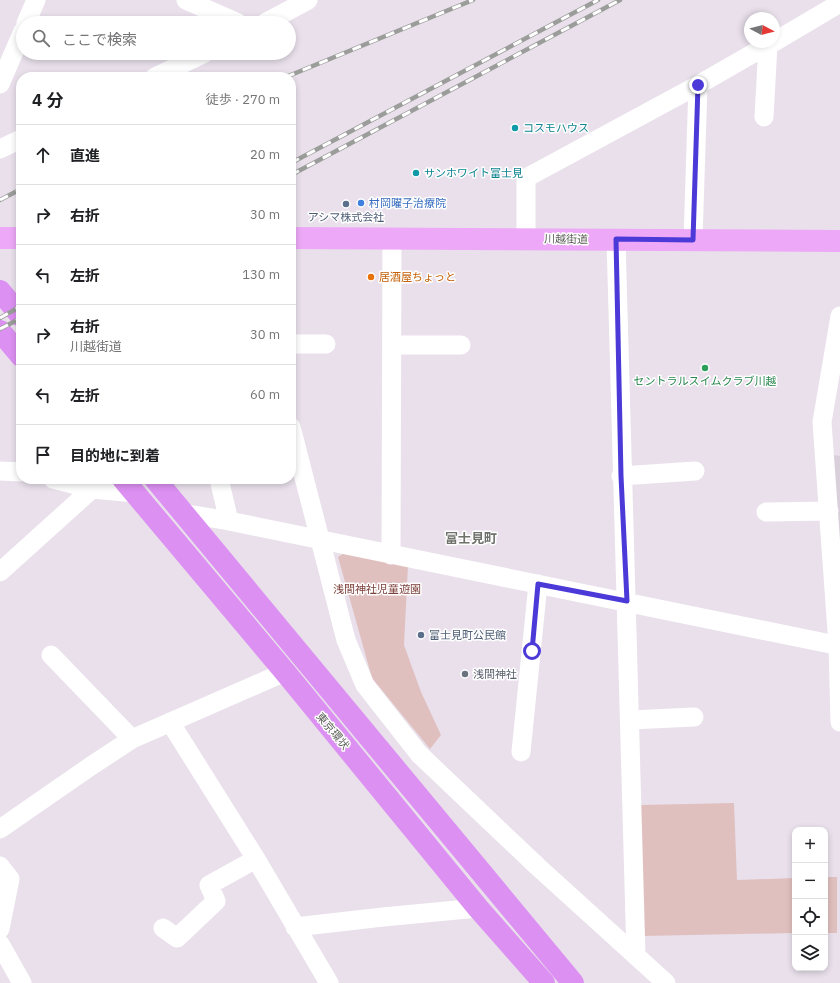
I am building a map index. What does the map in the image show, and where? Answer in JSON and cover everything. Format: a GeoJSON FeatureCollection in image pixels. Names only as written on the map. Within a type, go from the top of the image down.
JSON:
{"type":"FeatureCollection","features":[{"type":"Feature","properties":{"kind":"highway"},"geometry":{"type":"LineString","coordinates":[[0,291],[16,310]]}},
{"type":"Feature","properties":{"kind":"highway"},"geometry":{"type":"LineString","coordinates":[[159,484],[396,768],[572,983]]}},
{"type":"Feature","properties":{"kind":"highway","name":"東京環状"},"geometry":{"type":"LineString","coordinates":[[129,486],[285,672],[478,908],[544,983]]}},
{"type":"Feature","properties":{"kind":"main road"},"geometry":{"type":"LineString","coordinates":[[0,238],[16,238]]}},
{"type":"Feature","properties":{"kind":"main road","name":"川越街道"},"geometry":{"type":"LineString","coordinates":[[296,238],[526,238],[840,241]]}},
{"type":"Feature","properties":{"kind":"street"},"geometry":{"type":"LineString","coordinates":[[29,16],[36,0]]}},
{"type":"Feature","properties":{"kind":"street"},"geometry":{"type":"LineString","coordinates":[[186,0],[222,16]]}},
{"type":"Feature","properties":{"kind":"street"},"geometry":{"type":"LineString","coordinates":[[276,13],[308,0]]}},
{"type":"Feature","properties":{"kind":"street"},"geometry":{"type":"LineString","coordinates":[[780,38],[840,3]]}},
{"type":"Feature","properties":{"kind":"street"},"geometry":{"type":"LineString","coordinates":[[0,84],[16,47]]}},
{"type":"Feature","properties":{"kind":"street"},"geometry":{"type":"LineString","coordinates":[[526,238],[526,178],[763,48]]}},
{"type":"Feature","properties":{"kind":"street"},"geometry":{"type":"LineString","coordinates":[[764,117],[771,48]]}},
{"type":"Feature","properties":{"kind":"street"},"geometry":{"type":"LineString","coordinates":[[165,72],[190,60]]}},
{"type":"Feature","properties":{"kind":"street"},"geometry":{"type":"LineString","coordinates":[[693,240],[698,85]]}},
{"type":"Feature","properties":{"kind":"street"},"geometry":{"type":"LineString","coordinates":[[0,149],[16,141]]}},
{"type":"Feature","properties":{"kind":"street"},"geometry":{"type":"LineString","coordinates":[[391,555],[393,345],[392,238]]}},
{"type":"Feature","properties":{"kind":"street"},"geometry":{"type":"LineString","coordinates":[[616,239],[621,476],[627,601],[636,956]]}},
{"type":"Feature","properties":{"kind":"street"},"geometry":{"type":"LineString","coordinates":[[840,316],[822,422],[839,645],[840,722]]}},
{"type":"Feature","properties":{"kind":"street"},"geometry":{"type":"LineString","coordinates":[[296,344],[326,344]]}},
{"type":"Feature","properties":{"kind":"street"},"geometry":{"type":"LineString","coordinates":[[393,345],[461,345]]}},
{"type":"Feature","properties":{"kind":"street"},"geometry":{"type":"LineString","coordinates":[[296,446],[346,640],[365,685],[419,754],[537,866],[666,983]]}},
{"type":"Feature","properties":{"kind":"street"},"geometry":{"type":"LineString","coordinates":[[0,471],[16,472]]}},
{"type":"Feature","properties":{"kind":"street"},"geometry":{"type":"LineString","coordinates":[[621,476],[695,471]]}},
{"type":"Feature","properties":{"kind":"street"},"geometry":{"type":"LineString","coordinates":[[75,484],[92,488],[129,486]]}},
{"type":"Feature","properties":{"kind":"street"},"geometry":{"type":"LineString","coordinates":[[220,484],[229,521]]}},
{"type":"Feature","properties":{"kind":"street"},"geometry":{"type":"LineString","coordinates":[[0,572],[92,488]]}},
{"type":"Feature","properties":{"kind":"street"},"geometry":{"type":"LineString","coordinates":[[766,512],[829,511]]}},
{"type":"Feature","properties":{"kind":"street"},"geometry":{"type":"LineString","coordinates":[[182,513],[229,521],[839,645]]}},
{"type":"Feature","properties":{"kind":"street"},"geometry":{"type":"LineString","coordinates":[[521,752],[538,584]]}},
{"type":"Feature","properties":{"kind":"street"},"geometry":{"type":"LineString","coordinates":[[51,655],[132,739]]}},
{"type":"Feature","properties":{"kind":"street"},"geometry":{"type":"LineString","coordinates":[[0,829],[90,766],[132,739],[285,672]]}},
{"type":"Feature","properties":{"kind":"street"},"geometry":{"type":"LineString","coordinates":[[630,720],[694,717]]}},
{"type":"Feature","properties":{"kind":"street"},"geometry":{"type":"LineString","coordinates":[[170,722],[256,859],[329,983]]}},
{"type":"Feature","properties":{"kind":"street"},"geometry":{"type":"LineString","coordinates":[[163,928],[177,938],[216,901],[210,885],[256,859]]}},
{"type":"Feature","properties":{"kind":"street"},"geometry":{"type":"LineString","coordinates":[[0,866],[10,879],[0,929]]}},
{"type":"Feature","properties":{"kind":"street"},"geometry":{"type":"LineString","coordinates":[[296,927],[478,908]]}},
{"type":"Feature","properties":{"kind":"street"},"geometry":{"type":"LineString","coordinates":[[0,944],[22,983]]}},
{"type":"Feature","properties":{"kind":"shaded area"},"geometry":{"type":"Polygon","coordinates":[[[833,455],[840,456],[840,555],[833,455]]]}},
{"type":"Feature","properties":{"kind":"green space","name":"浅間神社児童遊園"},"geometry":{"type":"Polygon","coordinates":[[[346,552],[408,565],[404,645],[421,692],[441,735],[430,749],[372,678],[338,557],[346,552]]]}},
{"type":"Feature","properties":{"kind":"green space"},"geometry":{"type":"Polygon","coordinates":[[[734,803],[737,880],[792,878],[792,933],[643,936],[640,805],[734,803]]]}},
{"type":"Feature","properties":{"kind":"green space"},"geometry":{"type":"Polygon","coordinates":[[[828,877],[837,877],[837,933],[828,933],[828,877]]]}},
{"type":"Feature","properties":{"kind":"railway"},"geometry":{"type":"LineString","coordinates":[[296,73],[473,0]]}},
{"type":"Feature","properties":{"kind":"railway"},"geometry":{"type":"LineString","coordinates":[[296,160],[598,0]]}},
{"type":"Feature","properties":{"kind":"railway"},"geometry":{"type":"LineString","coordinates":[[296,172],[620,0]]}},
{"type":"Feature","properties":{"kind":"railway"},"geometry":{"type":"LineString","coordinates":[[0,200],[16,192]]}},
{"type":"Feature","properties":{"kind":"railway"},"geometry":{"type":"LineString","coordinates":[[0,318],[16,309]]}},
{"type":"Feature","properties":{"kind":"railway"},"geometry":{"type":"LineString","coordinates":[[0,329],[16,321]]}},
{"type":"Feature","properties":{"kind":"place","name":"コスモハウス"},"geometry":{"type":"Point","coordinates":[515,128]}},
{"type":"Feature","properties":{"kind":"place","name":"サンホワイト富士見"},"geometry":{"type":"Point","coordinates":[416,173]}},
{"type":"Feature","properties":{"kind":"place","name":"村岡曜子治療院"},"geometry":{"type":"Point","coordinates":[361,203]}},
{"type":"Feature","properties":{"kind":"place","name":"アシマ株式会社"},"geometry":{"type":"Point","coordinates":[346,204]}},
{"type":"Feature","properties":{"kind":"place","name":"居酒屋ちょっと"},"geometry":{"type":"Point","coordinates":[371,277]}},
{"type":"Feature","properties":{"kind":"place","name":"セントラルスイムクラブ川越"},"geometry":{"type":"Point","coordinates":[705,368]}},
{"type":"Feature","properties":{"kind":"place","name":"富士見町公民館"},"geometry":{"type":"Point","coordinates":[421,635]}},
{"type":"Feature","properties":{"kind":"place","name":"浅間神社"},"geometry":{"type":"Point","coordinates":[465,674]}},
{"type":"Feature","properties":{"kind":"district","name":"富士見町"},"geometry":{"type":"Point","coordinates":[471,538]}},
{"type":"Feature","properties":{"kind":"route"},"geometry":{"type":"LineString","coordinates":[[532,651],[538,584],[627,601],[621,476],[616,239],[693,240],[698,85]]}}]}
